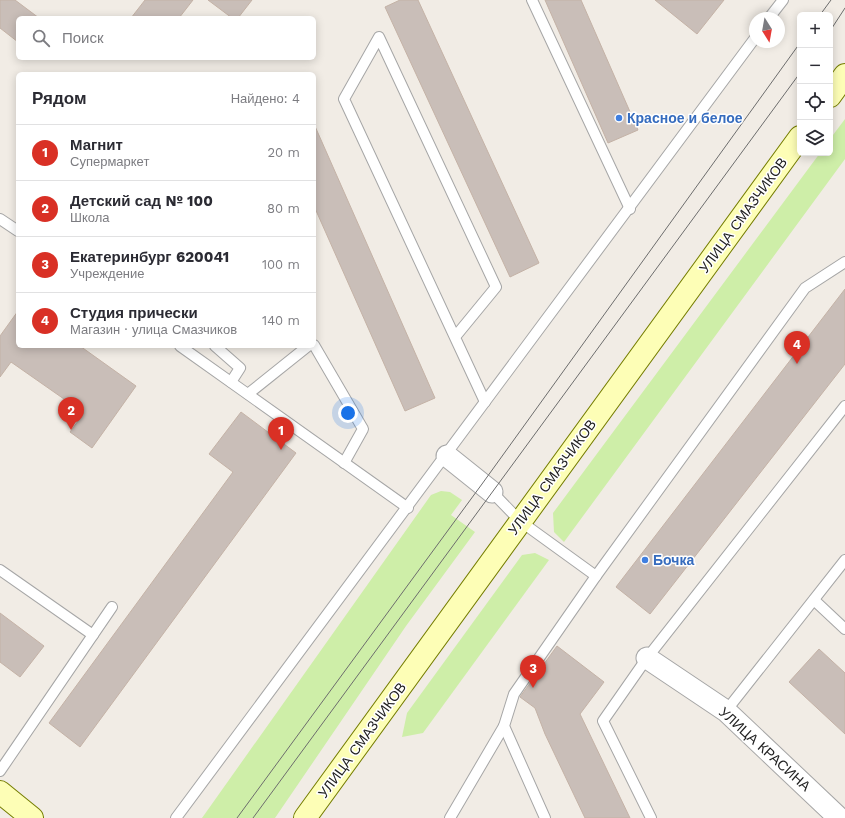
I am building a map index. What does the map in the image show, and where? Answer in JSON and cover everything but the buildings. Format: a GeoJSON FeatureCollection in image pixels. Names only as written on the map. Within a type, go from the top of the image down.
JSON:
{"type":"FeatureCollection","features":[{"type":"Feature","properties":{"kind":"main road"},"geometry":{"type":"LineString","coordinates":[[833,92],[845,75]]}},
{"type":"Feature","properties":{"kind":"main road","name":"УЛИЦА СМАЗЧИКОВ"},"geometry":{"type":"LineString","coordinates":[[305,818],[797,141]]}},
{"type":"Feature","properties":{"kind":"main road"},"geometry":{"type":"LineString","coordinates":[[0,792],[32,818]]}},
{"type":"Feature","properties":{"kind":"street"},"geometry":{"type":"LineString","coordinates":[[446,456],[492,492]]}},
{"type":"Feature","properties":{"kind":"street","name":"УЛИЦА КРАСИНА"},"geometry":{"type":"LineString","coordinates":[[647,658],[726,711],[839,818]]}},
{"type":"Feature","properties":{"kind":"lane"},"geometry":{"type":"LineString","coordinates":[[532,0],[630,209]]}},
{"type":"Feature","properties":{"kind":"lane"},"geometry":{"type":"LineString","coordinates":[[773,12],[782,0]]}},
{"type":"Feature","properties":{"kind":"lane"},"geometry":{"type":"LineString","coordinates":[[455,337],[496,287],[380,37],[344,99],[485,402]]}},
{"type":"Feature","properties":{"kind":"lane"},"geometry":{"type":"LineString","coordinates":[[176,818],[630,209],[749,46]]}},
{"type":"Feature","properties":{"kind":"lane"},"geometry":{"type":"LineString","coordinates":[[0,219],[16,230]]}},
{"type":"Feature","properties":{"kind":"lane"},"geometry":{"type":"LineString","coordinates":[[450,818],[504,726],[514,694],[596,576],[805,288],[845,262]]}},
{"type":"Feature","properties":{"kind":"lane"},"geometry":{"type":"LineString","coordinates":[[183,348],[408,508]]}},
{"type":"Feature","properties":{"kind":"lane"},"geometry":{"type":"LineString","coordinates":[[217,348],[240,368],[231,382]]}},
{"type":"Feature","properties":{"kind":"lane"},"geometry":{"type":"LineString","coordinates":[[248,394],[306,348]]}},
{"type":"Feature","properties":{"kind":"lane"},"geometry":{"type":"LineString","coordinates":[[316,348],[363,429],[344,463]]}},
{"type":"Feature","properties":{"kind":"lane"},"geometry":{"type":"LineString","coordinates":[[651,818],[603,721],[647,658],[845,406]]}},
{"type":"Feature","properties":{"kind":"lane"},"geometry":{"type":"LineString","coordinates":[[492,492],[520,522],[596,576]]}},
{"type":"Feature","properties":{"kind":"lane"},"geometry":{"type":"LineString","coordinates":[[726,711],[845,560]]}},
{"type":"Feature","properties":{"kind":"lane"},"geometry":{"type":"LineString","coordinates":[[0,570],[93,635]]}},
{"type":"Feature","properties":{"kind":"lane"},"geometry":{"type":"LineString","coordinates":[[814,600],[845,629]]}},
{"type":"Feature","properties":{"kind":"lane"},"geometry":{"type":"LineString","coordinates":[[0,771],[112,607]]}},
{"type":"Feature","properties":{"kind":"lane"},"geometry":{"type":"LineString","coordinates":[[504,726],[545,818]]}},
{"type":"Feature","properties":{"kind":"green space"},"geometry":{"type":"Polygon","coordinates":[[[845,119],[845,159],[564,542],[554,532],[553,513],[818,156],[833,156],[833,135],[845,119]]]}},
{"type":"Feature","properties":{"kind":"green space"},"geometry":{"type":"Polygon","coordinates":[[[441,491],[450,492],[462,500],[451,515],[475,532],[406,626],[275,818],[202,818],[431,495],[441,491]]]}},
{"type":"Feature","properties":{"kind":"green space"},"geometry":{"type":"Polygon","coordinates":[[[535,553],[549,560],[423,733],[402,737],[407,713],[522,555],[535,553]]]}},
{"type":"Feature","properties":{"kind":"tram line"},"geometry":{"type":"LineString","coordinates":[[822,12],[831,0]]}},
{"type":"Feature","properties":{"kind":"tram line"},"geometry":{"type":"LineString","coordinates":[[833,26],[845,8]]}},
{"type":"Feature","properties":{"kind":"tram line"},"geometry":{"type":"LineString","coordinates":[[237,818],[482,484],[797,47]]}},
{"type":"Feature","properties":{"kind":"tram line"},"geometry":{"type":"LineString","coordinates":[[253,818],[797,77]]}},
{"type":"Feature","properties":{"kind":"place","name":"Красное и белое"},"geometry":{"type":"Point","coordinates":[619,118]}},
{"type":"Feature","properties":{"kind":"place","name":"Студия прически"},"geometry":{"type":"Point","coordinates":[797,364]}},
{"type":"Feature","properties":{"kind":"place","name":"Детский сад № 100"},"geometry":{"type":"Point","coordinates":[71,430]}},
{"type":"Feature","properties":{"kind":"place","name":"Магнит"},"geometry":{"type":"Point","coordinates":[281,450]}},
{"type":"Feature","properties":{"kind":"place","name":"Бочка"},"geometry":{"type":"Point","coordinates":[645,560]}},
{"type":"Feature","properties":{"kind":"place","name":"Екатеринбург 620041"},"geometry":{"type":"Point","coordinates":[533,688]}}]}
